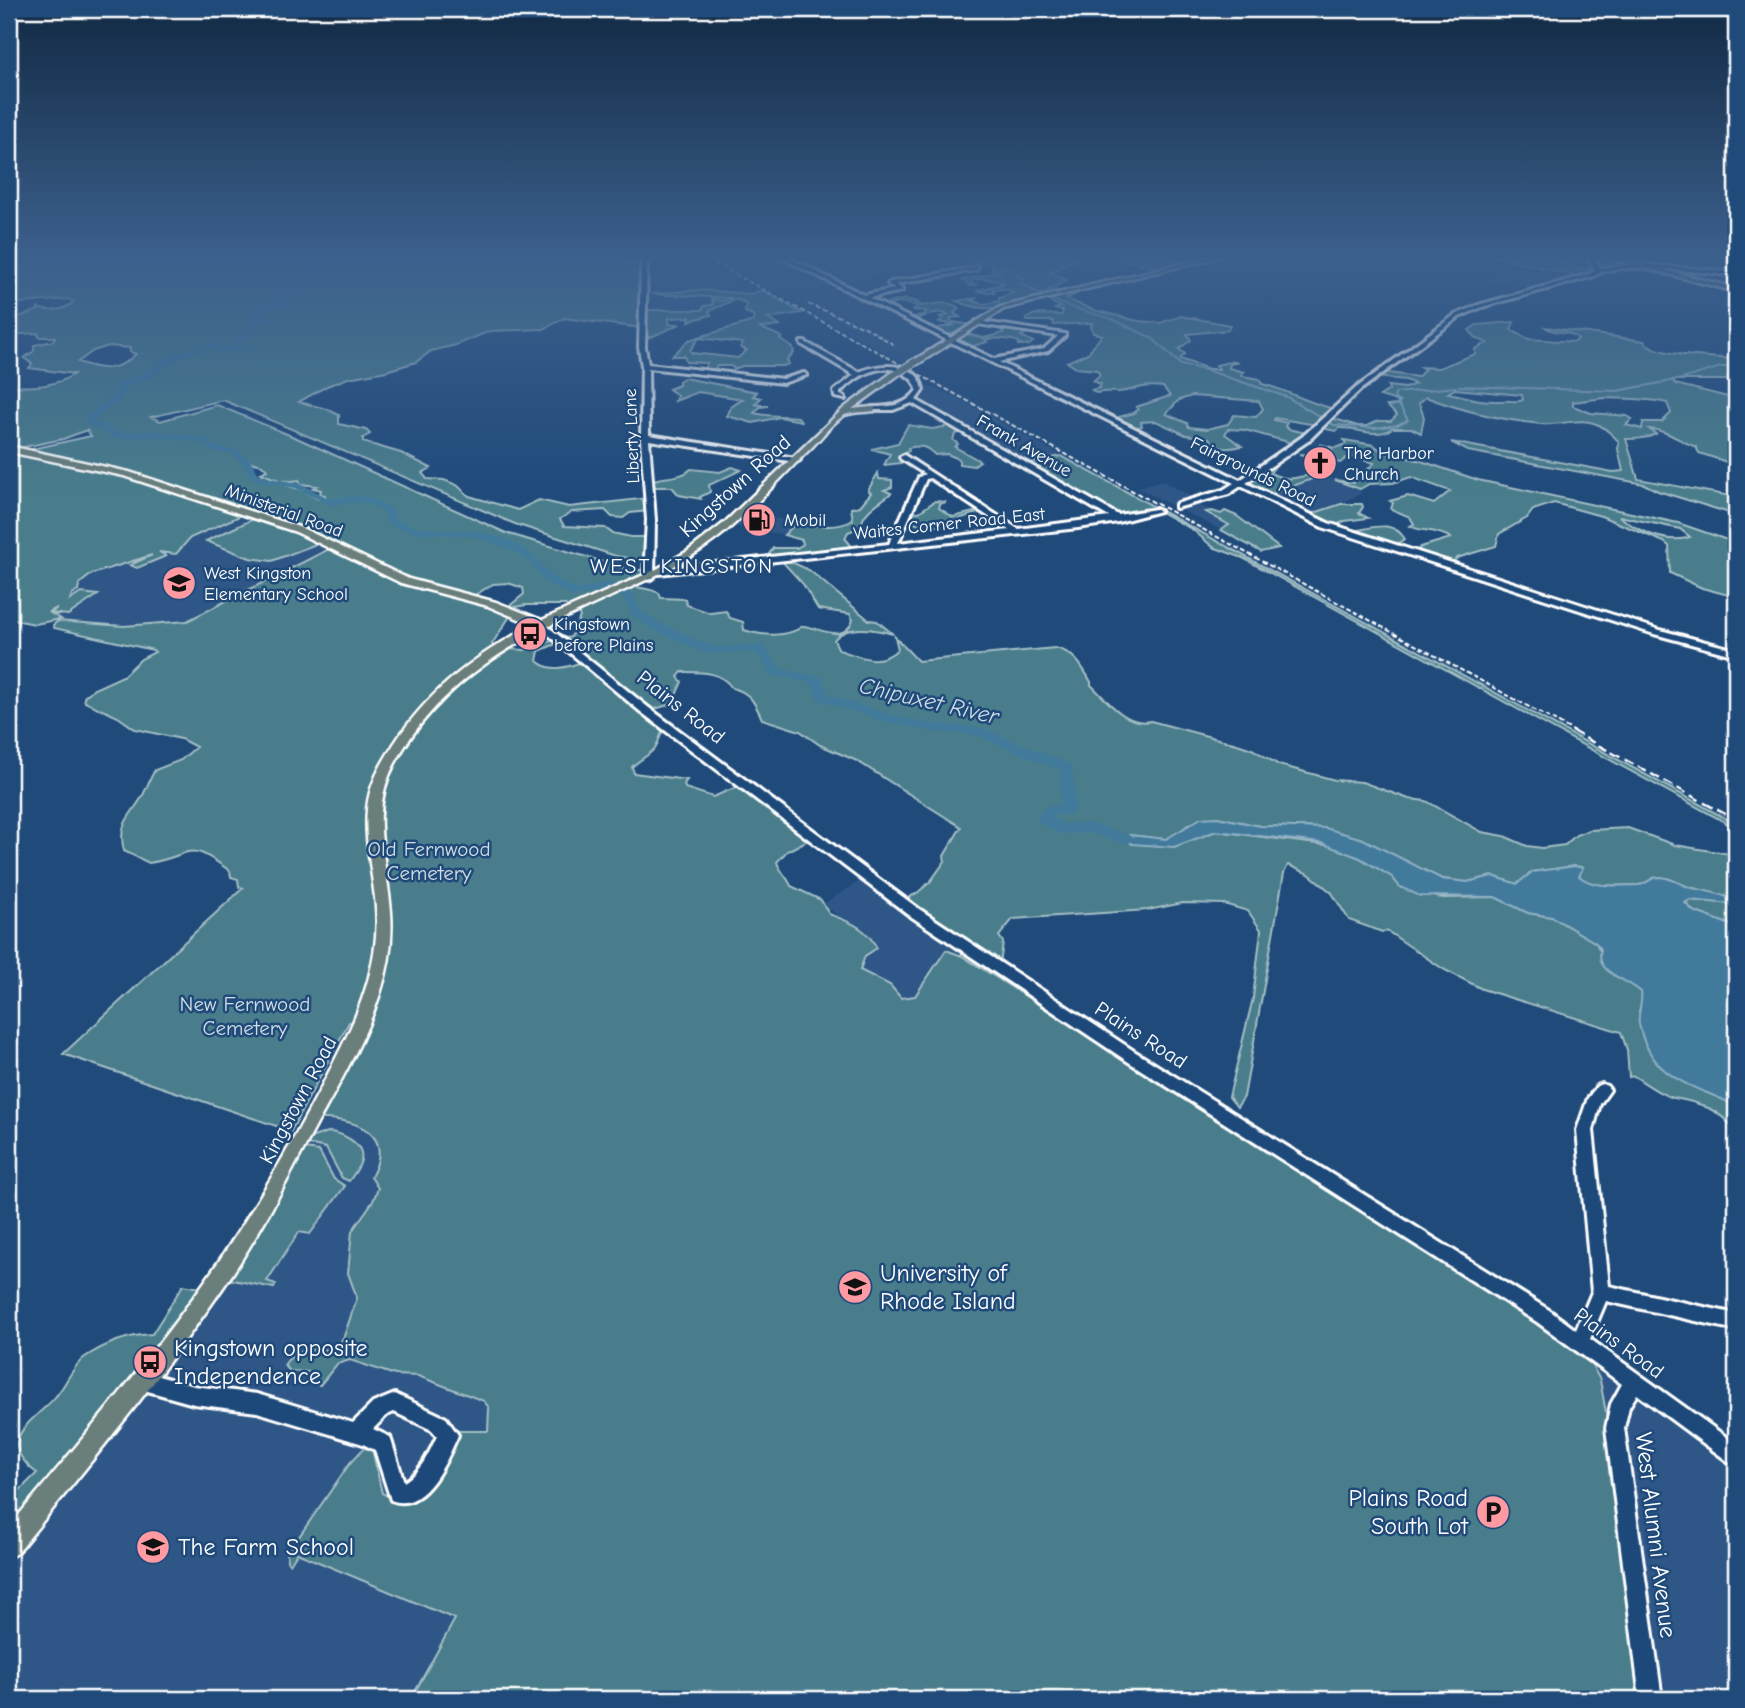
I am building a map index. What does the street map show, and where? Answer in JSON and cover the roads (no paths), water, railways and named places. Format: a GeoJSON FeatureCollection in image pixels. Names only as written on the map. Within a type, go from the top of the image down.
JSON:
{"type":"FeatureCollection","features":[{"type":"Feature","properties":{"kind":"main road","name":"Kingstown Road"},"geometry":{"type":"LineString","coordinates":[[9,1545],[144,1381],[225,1268],[270,1196],[355,1038],[370,1002],[382,957],[384,934],[371,826],[374,804],[386,769],[403,742],[454,680],[489,652],[541,624],[655,575],[704,545],[857,403],[915,362],[959,336]]}},
{"type":"Feature","properties":{"kind":"main road"},"geometry":{"type":"LineString","coordinates":[[843,398],[872,409]]}},
{"type":"Feature","properties":{"kind":"main road"},"geometry":{"type":"LineString","coordinates":[[857,403],[872,409]]}},
{"type":"Feature","properties":{"kind":"main road","name":"Ministerial Road"},"geometry":{"type":"LineString","coordinates":[[9,449],[126,474],[258,516],[321,539],[405,581],[492,604],[541,624]]}},
{"type":"Feature","properties":{"kind":"street","name":"Liberty Lane"},"geometry":{"type":"LineString","coordinates":[[642,336],[655,575]]}},
{"type":"Feature","properties":{"kind":"street","name":"Fairgrounds Road"},"geometry":{"type":"LineString","coordinates":[[941,336],[1341,530],[1657,632],[1736,653]]}},
{"type":"Feature","properties":{"kind":"street"},"geometry":{"type":"LineString","coordinates":[[994,361],[1046,350],[1062,336]]}},
{"type":"Feature","properties":{"kind":"street"},"geometry":{"type":"LineString","coordinates":[[1179,506],[1226,492],[1305,439],[1358,389],[1430,336]]}},
{"type":"Feature","properties":{"kind":"street"},"geometry":{"type":"LineString","coordinates":[[803,343],[857,373]]}},
{"type":"Feature","properties":{"kind":"street"},"geometry":{"type":"LineString","coordinates":[[645,366],[783,381],[804,375]]}},
{"type":"Feature","properties":{"kind":"street"},"geometry":{"type":"LineString","coordinates":[[843,398],[837,396],[836,392],[857,373],[884,366],[909,373],[920,386],[913,401],[889,409],[872,409]]}},
{"type":"Feature","properties":{"kind":"street","name":"Frank Avenue"},"geometry":{"type":"LineString","coordinates":[[913,401],[1118,519]]}},
{"type":"Feature","properties":{"kind":"street"},"geometry":{"type":"LineString","coordinates":[[646,437],[796,460]]}},
{"type":"Feature","properties":{"kind":"street"},"geometry":{"type":"LineString","coordinates":[[904,457],[1017,532]]}},
{"type":"Feature","properties":{"kind":"street"},"geometry":{"type":"LineString","coordinates":[[892,546],[923,477],[932,475]]}},
{"type":"Feature","properties":{"kind":"street","name":"Waites Corner Road East"},"geometry":{"type":"LineString","coordinates":[[655,575],[1017,532],[1118,519],[1156,511]]}},
{"type":"Feature","properties":{"kind":"street","name":"Plains Road"},"geometry":{"type":"LineString","coordinates":[[541,624],[645,710],[914,912],[1141,1062],[1478,1274],[1580,1342],[1736,1455]]}},
{"type":"Feature","properties":{"kind":"street"},"geometry":{"type":"LineString","coordinates":[[1580,1342],[1601,1292],[1585,1130],[1593,1102],[1602,1090]]}},
{"type":"Feature","properties":{"kind":"street"},"geometry":{"type":"LineString","coordinates":[[1601,1292],[1736,1322]]}},
{"type":"Feature","properties":{"kind":"street"},"geometry":{"type":"LineString","coordinates":[[144,1381],[194,1395],[257,1403],[356,1433],[383,1444],[398,1493],[408,1492],[426,1477],[448,1435],[439,1424],[396,1403],[380,1409],[356,1433]]}},
{"type":"Feature","properties":{"kind":"street","name":"West Alumni Avenue"},"geometry":{"type":"LineString","coordinates":[[1634,1382],[1620,1404],[1615,1428],[1651,1699]]}},
{"type":"Feature","properties":{"kind":"waterway","name":"Chipuxet River"},"geometry":{"type":"LineString","coordinates":[[245,336],[235,340],[242,346],[221,351],[210,344],[197,351],[173,357],[154,372],[124,384],[118,397],[89,418],[90,424],[105,427],[112,435],[157,434],[202,440],[214,449],[235,452],[247,462],[256,478],[298,486],[329,502],[345,499],[368,500],[389,511],[390,521],[409,529],[464,532],[512,546],[534,560],[546,577],[577,594],[607,586],[615,588]]}},
{"type":"Feature","properties":{"kind":"waterway"},"geometry":{"type":"LineString","coordinates":[[1147,336],[1181,365],[1206,370],[1287,397],[1334,425],[1375,428],[1397,425],[1408,420],[1394,397],[1396,393],[1456,387]]}},
{"type":"Feature","properties":{"kind":"waterway"},"geometry":{"type":"LineString","coordinates":[[1459,386],[1617,391],[1682,379],[1721,367],[1736,367]]}},
{"type":"Feature","properties":{"kind":"waterway","name":"Chipuxet River"},"geometry":{"type":"LineString","coordinates":[[621,592],[629,597],[635,612],[658,627],[711,651],[759,648],[777,672],[817,680],[823,697],[886,718],[934,728],[975,730],[1067,768],[1068,810],[1051,809],[1044,820],[1061,829],[1091,828],[1126,839]]}},
{"type":"Feature","properties":{"kind":"railway"},"geometry":{"type":"LineString","coordinates":[[848,336],[1575,732]]}},
{"type":"Feature","properties":{"kind":"railway"},"geometry":{"type":"LineString","coordinates":[[879,336],[896,346]]}},
{"type":"Feature","properties":{"kind":"railway"},"geometry":{"type":"LineString","coordinates":[[1572,731],[1736,820]]}},
{"type":"Feature","properties":{"kind":"place","name":"The Harbor Church"},"geometry":{"type":"Point","coordinates":[1320,463]}},
{"type":"Feature","properties":{"kind":"place","name":"Mobil"},"geometry":{"type":"Point","coordinates":[759,520]}},
{"type":"Feature","properties":{"kind":"place","name":"West Kingston Elementary School"},"geometry":{"type":"Point","coordinates":[179,583]}},
{"type":"Feature","properties":{"kind":"place","name":"Kingstown before Plains"},"geometry":{"type":"Point","coordinates":[530,634]}},
{"type":"Feature","properties":{"kind":"place","name":"University of Rhode Island"},"geometry":{"type":"Point","coordinates":[855,1287]}},
{"type":"Feature","properties":{"kind":"place","name":"Kingstown opposite Independence"},"geometry":{"type":"Point","coordinates":[150,1362]}},
{"type":"Feature","properties":{"kind":"place","name":"Plains Road South Lot"},"geometry":{"type":"Point","coordinates":[1493,1512]}},
{"type":"Feature","properties":{"kind":"place","name":"The Farm School"},"geometry":{"type":"Point","coordinates":[153,1547]}},
{"type":"Feature","properties":{"kind":"district","name":"WEST KINGSTON"},"geometry":{"type":"Point","coordinates":[682,566]}},
{"type":"Feature","properties":{"kind":"park label","name":"Old Fernwood Cemetery"},"geometry":{"type":"Point","coordinates":[429,861]}},
{"type":"Feature","properties":{"kind":"park label","name":"New Fernwood Cemetery"},"geometry":{"type":"Point","coordinates":[245,1016]}}]}
